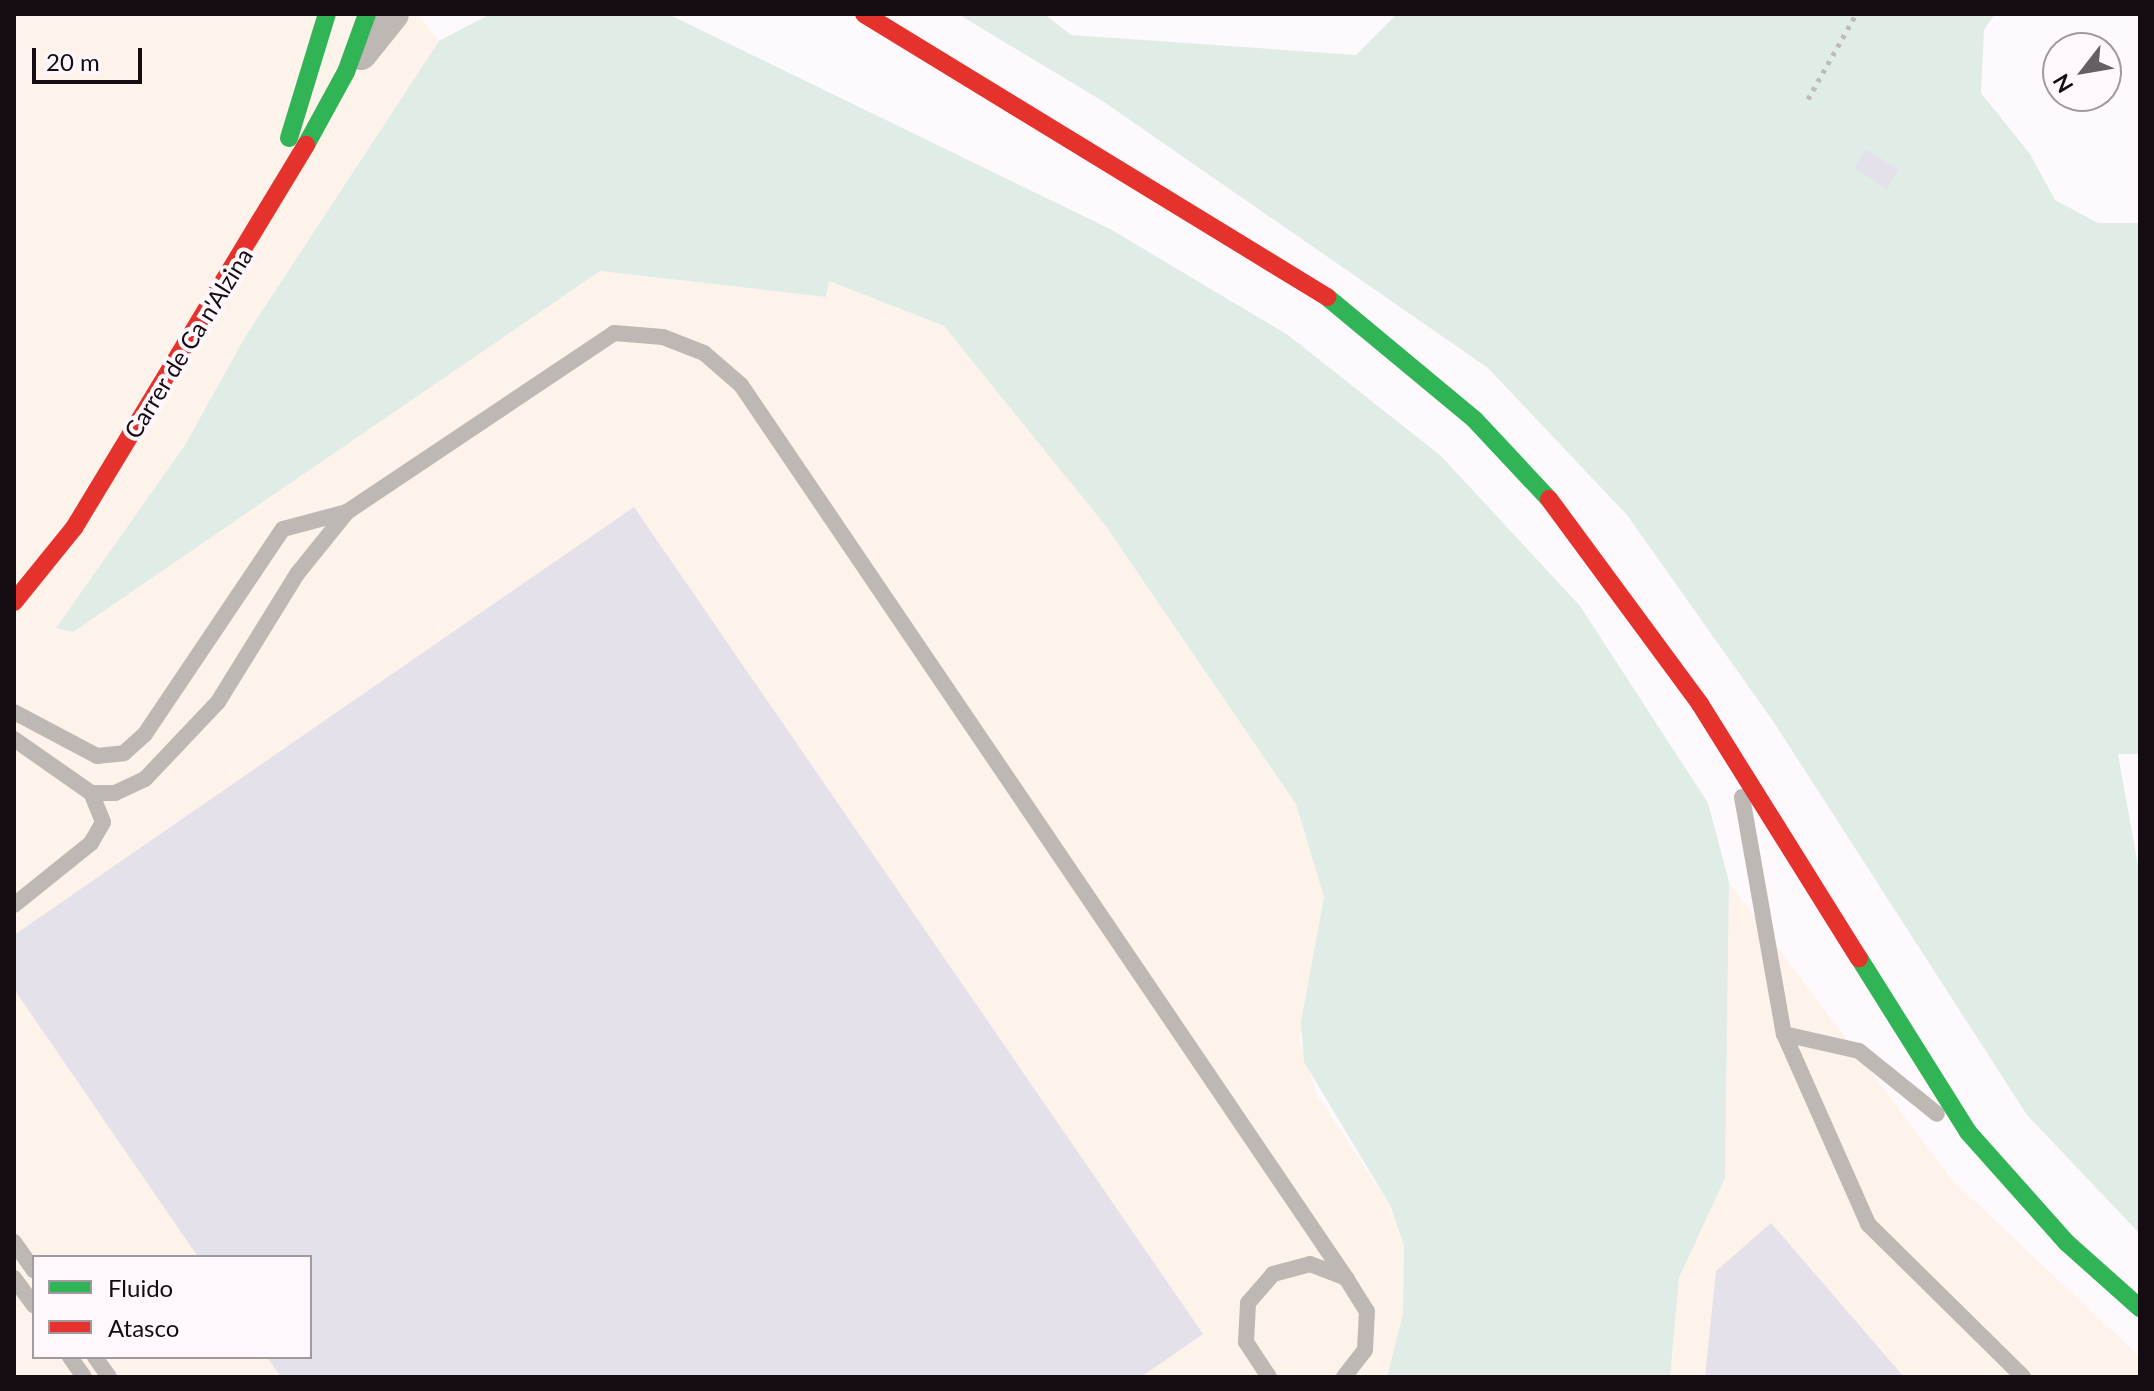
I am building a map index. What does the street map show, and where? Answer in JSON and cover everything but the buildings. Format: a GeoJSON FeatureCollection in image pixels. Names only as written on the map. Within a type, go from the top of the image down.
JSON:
{"type":"FeatureCollection","features":[{"type":"Feature","properties":{"kind":"main road"},"geometry":{"type":"LineString","coordinates":[[264,220],[327,14]]}},
{"type":"Feature","properties":{"kind":"main road","name":"Carrer de Ca n'Alzina"},"geometry":{"type":"LineString","coordinates":[[14,602],[74,528],[264,220],[346,72],[367,14]]}},
{"type":"Feature","properties":{"kind":"main road"},"geometry":{"type":"LineString","coordinates":[[864,14],[1230,232],[1317,289],[1442,388],[1558,509],[1737,764],[1906,1039],[2003,1177],[2140,1308]]}},
{"type":"Feature","properties":{"kind":"street","name":"Carrer de Ca n'Alzina"},"geometry":{"type":"LineString","coordinates":[[346,72],[393,14]]}},
{"type":"Feature","properties":{"kind":"lane"},"geometry":{"type":"LineString","coordinates":[[91,793],[115,793],[171,755],[218,702],[297,574],[347,512],[614,333],[663,337],[704,353],[741,385],[1363,1302],[1369,1331],[1365,1350],[1344,1377]]}},
{"type":"Feature","properties":{"kind":"lane"},"geometry":{"type":"LineString","coordinates":[[14,712],[97,756],[124,753],[145,734],[283,529],[347,512]]}},
{"type":"Feature","properties":{"kind":"lane"},"geometry":{"type":"LineString","coordinates":[[14,739],[91,793],[103,822],[91,843],[14,905]]}},
{"type":"Feature","properties":{"kind":"lane"},"geometry":{"type":"LineString","coordinates":[[1737,764],[1784,1034],[1868,1224],[2023,1377]]}},
{"type":"Feature","properties":{"kind":"lane"},"geometry":{"type":"LineString","coordinates":[[1784,1034],[1859,1051],[2003,1177]]}},
{"type":"Feature","properties":{"kind":"lane"},"geometry":{"type":"LineString","coordinates":[[14,1242],[32,1268]]}},
{"type":"Feature","properties":{"kind":"lane"},"geometry":{"type":"LineString","coordinates":[[1269,1377],[1246,1342],[1248,1303],[1258,1287],[1290,1266],[1310,1264],[1346,1278]]}},
{"type":"Feature","properties":{"kind":"lane"},"geometry":{"type":"LineString","coordinates":[[14,1278],[32,1303]]}},
{"type":"Feature","properties":{"kind":"lane"},"geometry":{"type":"LineString","coordinates":[[71,1359],[84,1377]]}},
{"type":"Feature","properties":{"kind":"lane"},"geometry":{"type":"LineString","coordinates":[[96,1359],[109,1377]]}},
{"type":"Feature","properties":{"kind":"path"},"geometry":{"type":"LineString","coordinates":[[1808,99],[1856,14]]}},
{"type":"Feature","properties":{"kind":"shaded area"},"geometry":{"type":"Polygon","coordinates":[[[14,14],[418,14],[439,41],[245,337],[185,445],[57,628],[73,631],[600,271],[826,297],[828,281],[944,326],[1105,525],[1296,804],[1324,897],[1300,1040],[1317,1095],[1390,1205],[1404,1245],[1403,1314],[1387,1377],[14,1377],[14,14]]]}},
{"type":"Feature","properties":{"kind":"shaded area"},"geometry":{"type":"Polygon","coordinates":[[[490,14],[670,15],[1110,229],[1288,335],[1441,456],[1580,606],[1708,803],[1729,882],[1725,1178],[1679,1278],[1670,1377],[1387,1377],[1403,1314],[1404,1245],[1390,1205],[1304,1062],[1301,1022],[1324,897],[1296,804],[1105,525],[944,326],[829,281],[826,297],[600,271],[73,632],[56,628],[185,445],[245,337],[439,41],[490,14]]]}},
{"type":"Feature","properties":{"kind":"shaded area"},"geometry":{"type":"Polygon","coordinates":[[[958,14],[1044,14],[1071,35],[1356,55],[1397,14],[1995,14],[1984,30],[1981,93],[2030,154],[2055,200],[2098,223],[2140,223],[2140,754],[2118,754],[2140,877],[2140,1234],[2027,1115],[1775,724],[1627,515],[1488,368],[1104,102],[958,14]]]}},
{"type":"Feature","properties":{"kind":"shaded area"},"geometry":{"type":"Polygon","coordinates":[[[1729,882],[1952,1180],[2140,1357],[2140,1377],[1670,1377],[1679,1278],[1725,1178],[1729,882]]]}},
{"type":"Feature","properties":{"kind":"traffic: fast"},"geometry":{"type":"LineString","coordinates":[[289,138],[327,14]]}},
{"type":"Feature","properties":{"kind":"traffic: fast"},"geometry":{"type":"LineString","coordinates":[[306,145],[346,72],[367,14]]}},
{"type":"Feature","properties":{"kind":"traffic: fast"},"geometry":{"type":"LineString","coordinates":[[1327,297],[1475,420],[1549,499]]}},
{"type":"Feature","properties":{"kind":"traffic: fast"},"geometry":{"type":"LineString","coordinates":[[1859,958],[1968,1132],[2067,1243],[2140,1308]]}},
{"type":"Feature","properties":{"kind":"traffic: jam"},"geometry":{"type":"LineString","coordinates":[[864,14],[1327,297]]}},
{"type":"Feature","properties":{"kind":"traffic: jam"},"geometry":{"type":"LineString","coordinates":[[14,602],[74,528],[306,145]]}},
{"type":"Feature","properties":{"kind":"traffic: jam"},"geometry":{"type":"LineString","coordinates":[[1549,499],[1700,704],[1859,958]]}}]}
